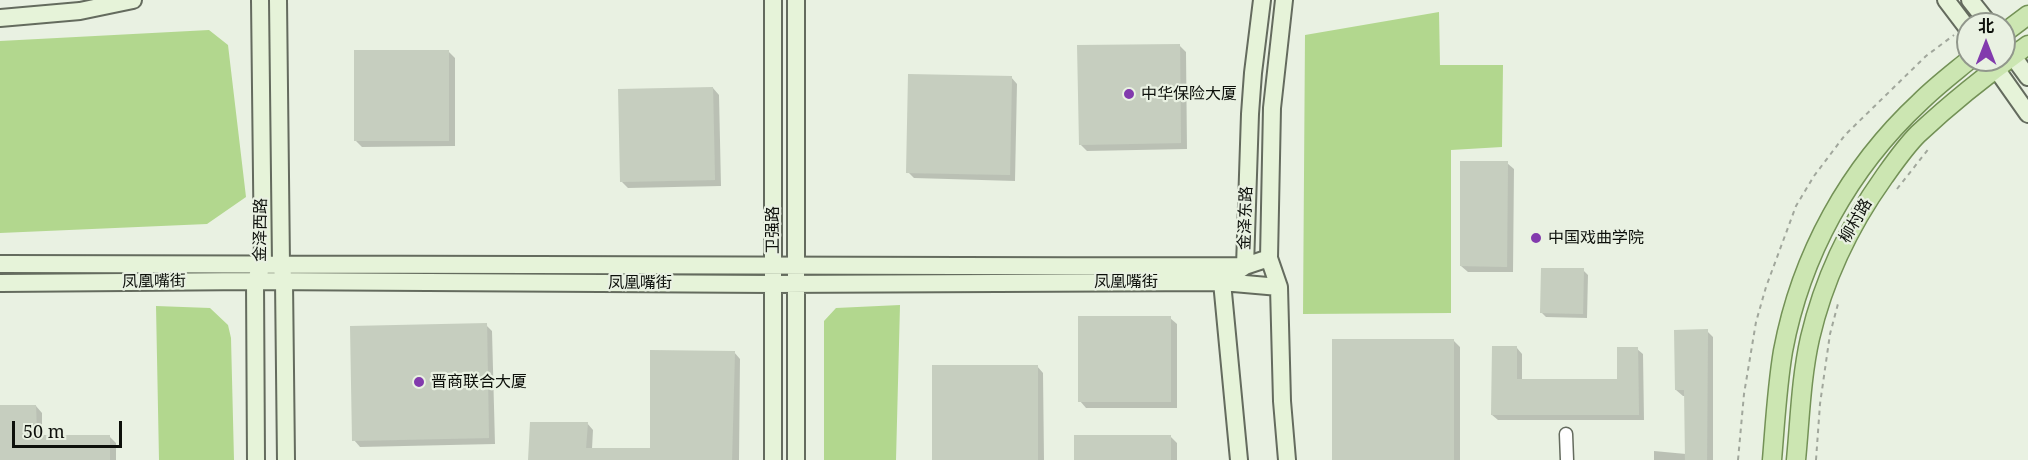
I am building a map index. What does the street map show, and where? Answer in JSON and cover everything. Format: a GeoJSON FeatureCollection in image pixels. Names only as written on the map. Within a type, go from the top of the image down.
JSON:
{"type":"FeatureCollection","features":[{"type":"Feature","properties":{"kind":"main road","name":"柳村路"},"geometry":{"type":"LineString","coordinates":[[1772,460],[1784,350],[1814,248],[1854,178],[1877,147],[1920,102],[1956,71]]}},
{"type":"Feature","properties":{"kind":"main road","name":"柳村路"},"geometry":{"type":"LineString","coordinates":[[1796,460],[1801,400],[1810,337],[1827,278],[1841,246],[1865,203],[1917,135],[1984,72]]}},
{"type":"Feature","properties":{"kind":"street"},"geometry":{"type":"LineString","coordinates":[[0,18],[80,11],[133,0]]}},
{"type":"Feature","properties":{"kind":"street","name":"金泽西路"},"geometry":{"type":"LineString","coordinates":[[256,460],[255,281],[263,264],[260,0]]}},
{"type":"Feature","properties":{"kind":"street","name":"金泽西路"},"geometry":{"type":"LineString","coordinates":[[278,0],[286,460]]}},
{"type":"Feature","properties":{"kind":"street","name":"卫强路"},"geometry":{"type":"LineString","coordinates":[[773,0],[773,460]]}},
{"type":"Feature","properties":{"kind":"street","name":"卫强路"},"geometry":{"type":"LineString","coordinates":[[796,0],[796,460]]}},
{"type":"Feature","properties":{"kind":"street","name":"金泽东路"},"geometry":{"type":"LineString","coordinates":[[1222,282],[1245,266],[1251,94],[1262,0]]}},
{"type":"Feature","properties":{"kind":"street","name":"金泽东路"},"geometry":{"type":"LineString","coordinates":[[1284,0],[1272,108],[1269,258],[1279,287],[1282,401],[1287,460]]}},
{"type":"Feature","properties":{"kind":"street"},"geometry":{"type":"LineString","coordinates":[[1946,0],[1956,13]]}},
{"type":"Feature","properties":{"kind":"street"},"geometry":{"type":"LineString","coordinates":[[1970,0],[1980,12]]}},
{"type":"Feature","properties":{"kind":"street"},"geometry":{"type":"LineString","coordinates":[[2016,60],[2028,76]]}},
{"type":"Feature","properties":{"kind":"street"},"geometry":{"type":"LineString","coordinates":[[1999,72],[2028,114]]}},
{"type":"Feature","properties":{"kind":"street","name":"凤凰嘴街"},"geometry":{"type":"LineString","coordinates":[[0,283],[284,281],[773,284],[796,275],[1245,266],[1269,258]]}},
{"type":"Feature","properties":{"kind":"street","name":"凤凰嘴街"},"geometry":{"type":"LineString","coordinates":[[0,264],[281,263],[773,267],[796,275],[1222,282],[1279,287]]}},
{"type":"Feature","properties":{"kind":"street"},"geometry":{"type":"LineString","coordinates":[[1222,282],[1239,460]]}},
{"type":"Feature","properties":{"kind":"street"},"geometry":{"type":"LineString","coordinates":[[1566,434],[1567,460]]}},
{"type":"Feature","properties":{"kind":"path"},"geometry":{"type":"LineString","coordinates":[[1896,190],[1932,145]]}},
{"type":"Feature","properties":{"kind":"path"},"geometry":{"type":"LineString","coordinates":[[1816,460],[1821,393],[1830,334],[1840,297]]}},
{"type":"Feature","properties":{"kind":"green space"},"geometry":{"type":"Polygon","coordinates":[[[1439,12],[1440,65],[1503,65],[1502,147],[1451,150],[1451,313],[1303,314],[1305,35],[1439,12]]]}},
{"type":"Feature","properties":{"kind":"green space"},"geometry":{"type":"Polygon","coordinates":[[[209,30],[228,45],[246,197],[207,224],[0,233],[0,41],[209,30]]]}},
{"type":"Feature","properties":{"kind":"green space"},"geometry":{"type":"Polygon","coordinates":[[[900,305],[896,460],[824,460],[824,321],[836,308],[900,305]]]}},
{"type":"Feature","properties":{"kind":"green space"},"geometry":{"type":"Polygon","coordinates":[[[156,306],[210,308],[228,325],[231,338],[234,460],[159,460],[156,306]]]}},
{"type":"Feature","properties":{"kind":"building","name":"中华保险大厦"},"geometry":{"type":"Polygon","coordinates":[[[1180,44],[1181,143],[1079,145],[1077,45],[1180,44]]]}},
{"type":"Feature","properties":{"kind":"building"},"geometry":{"type":"Polygon","coordinates":[[[354,50],[449,50],[449,141],[354,141],[354,50]]]}},
{"type":"Feature","properties":{"kind":"building"},"geometry":{"type":"Polygon","coordinates":[[[908,74],[1012,76],[1010,175],[906,173],[908,74]]]}},
{"type":"Feature","properties":{"kind":"building"},"geometry":{"type":"Polygon","coordinates":[[[713,87],[715,180],[620,182],[618,89],[713,87]]]}},
{"type":"Feature","properties":{"kind":"building"},"geometry":{"type":"Polygon","coordinates":[[[1460,161],[1508,161],[1507,267],[1460,266],[1460,161]]]}},
{"type":"Feature","properties":{"kind":"building"},"geometry":{"type":"Polygon","coordinates":[[[1541,268],[1584,268],[1583,314],[1540,313],[1541,268]]]}},
{"type":"Feature","properties":{"kind":"building"},"geometry":{"type":"Polygon","coordinates":[[[1078,316],[1171,316],[1171,402],[1078,402],[1078,316]]]}},
{"type":"Feature","properties":{"kind":"building","name":"晋商联合大厦"},"geometry":{"type":"Polygon","coordinates":[[[487,323],[489,438],[352,441],[350,326],[487,323]]]}},
{"type":"Feature","properties":{"kind":"building"},"geometry":{"type":"Polygon","coordinates":[[[1708,329],[1707,460],[1685,460],[1684,390],[1675,390],[1674,330],[1708,329]]]}},
{"type":"Feature","properties":{"kind":"building"},"geometry":{"type":"Polygon","coordinates":[[[1332,339],[1454,339],[1454,460],[1332,460],[1332,339]]]}},
{"type":"Feature","properties":{"kind":"building"},"geometry":{"type":"Polygon","coordinates":[[[1492,346],[1517,346],[1517,379],[1617,379],[1617,347],[1638,347],[1639,415],[1491,415],[1492,346]]]}},
{"type":"Feature","properties":{"kind":"building"},"geometry":{"type":"Polygon","coordinates":[[[650,350],[735,351],[732,460],[528,460],[530,422],[588,422],[586,448],[650,448],[650,350]]]}},
{"type":"Feature","properties":{"kind":"building"},"geometry":{"type":"Polygon","coordinates":[[[932,365],[1038,365],[1038,460],[932,460],[932,365]]]}},
{"type":"Feature","properties":{"kind":"building"},"geometry":{"type":"Polygon","coordinates":[[[0,405],[36,405],[37,435],[110,435],[110,460],[0,460],[0,405]]]}},
{"type":"Feature","properties":{"kind":"building"},"geometry":{"type":"Polygon","coordinates":[[[1074,435],[1171,435],[1171,460],[1074,460],[1074,435]]]}},
{"type":"Feature","properties":{"kind":"place","name":"中华保险大厦"},"geometry":{"type":"Point","coordinates":[1129,94]}},
{"type":"Feature","properties":{"kind":"place","name":"中国戏曲学院"},"geometry":{"type":"Point","coordinates":[1536,238]}},
{"type":"Feature","properties":{"kind":"place","name":"晋商联合大厦"},"geometry":{"type":"Point","coordinates":[419,382]}}]}
